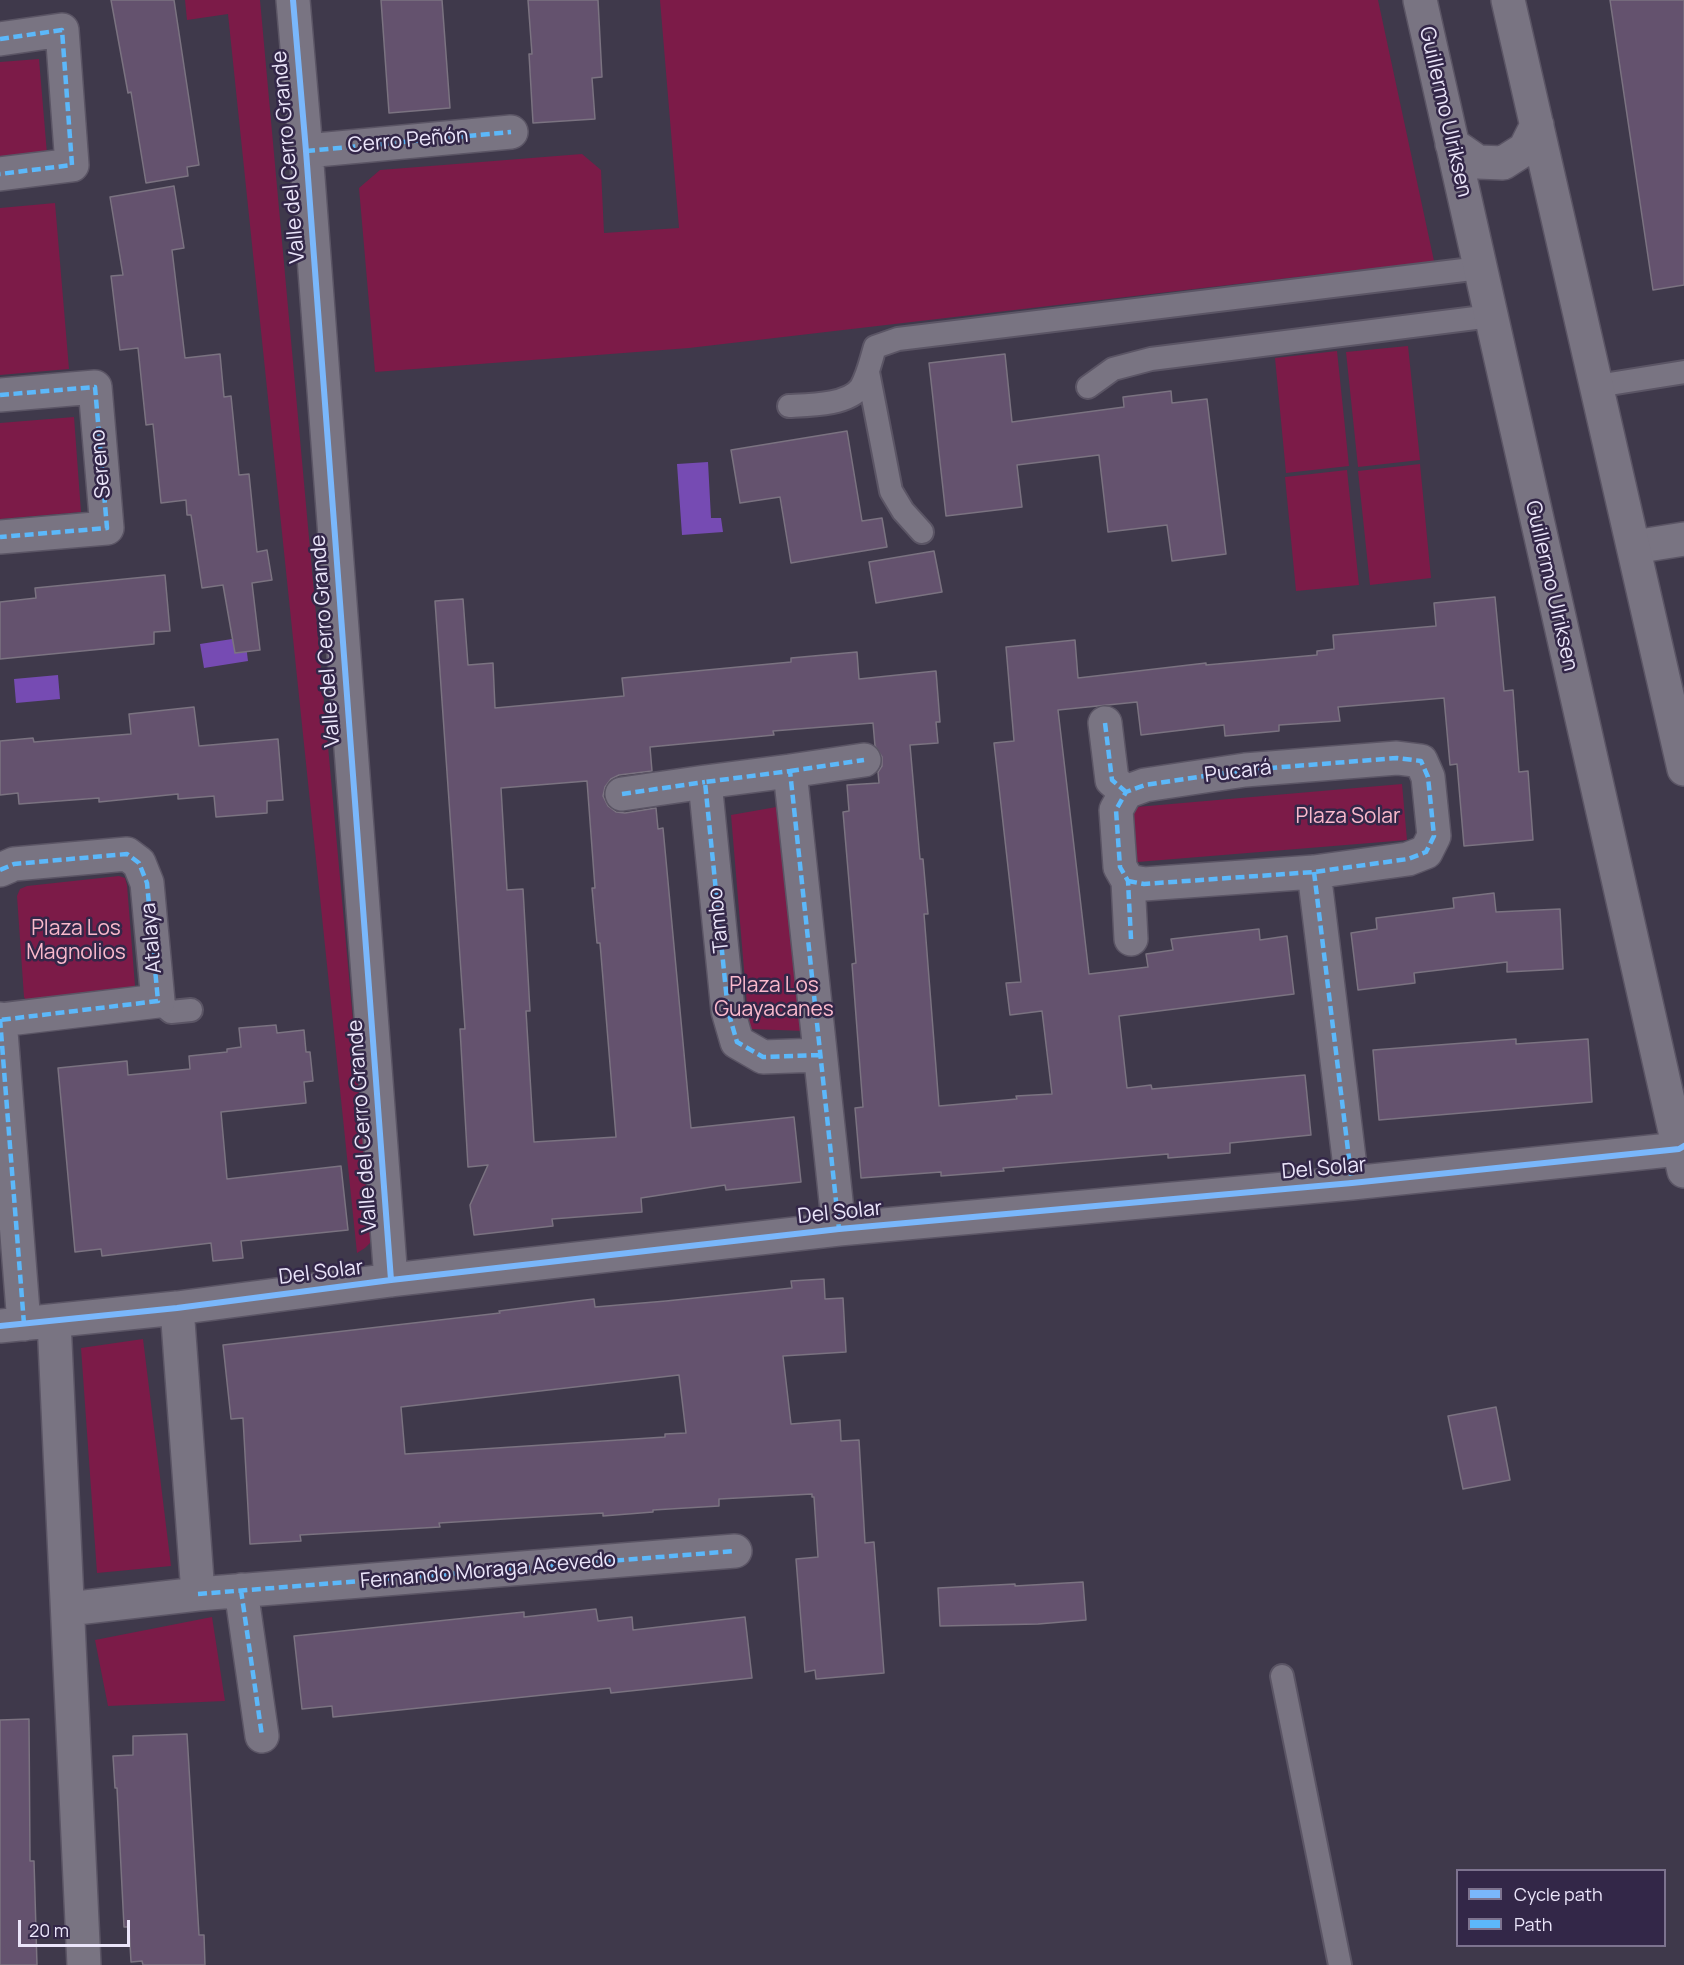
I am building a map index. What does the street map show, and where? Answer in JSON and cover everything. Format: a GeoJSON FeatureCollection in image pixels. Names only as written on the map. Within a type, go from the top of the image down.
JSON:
{"type":"FeatureCollection","features":[{"type":"Feature","properties":{"kind":"street","name":"Valle del Cerro Grande"},"geometry":{"type":"LineString","coordinates":[[292,0],[306,151],[391,1280]]}},
{"type":"Feature","properties":{"kind":"street","name":"Guillermo Ulriksen"},"geometry":{"type":"LineString","coordinates":[[1420,0],[1682,1156]]}},
{"type":"Feature","properties":{"kind":"street"},"geometry":{"type":"LineString","coordinates":[[1508,0],[1684,770]]}},
{"type":"Feature","properties":{"kind":"street"},"geometry":{"type":"LineString","coordinates":[[0,39],[62,30],[72,165],[0,174]]}},
{"type":"Feature","properties":{"kind":"street"},"geometry":{"type":"LineString","coordinates":[[1452,144],[1478,162],[1503,163],[1525,149],[1537,125]]}},
{"type":"Feature","properties":{"kind":"street","name":"Cerro Peñón"},"geometry":{"type":"LineString","coordinates":[[306,151],[511,132]]}},
{"type":"Feature","properties":{"kind":"street","name":"Sereno"},"geometry":{"type":"LineString","coordinates":[[0,395],[95,387],[107,528],[0,537]]}},
{"type":"Feature","properties":{"kind":"street"},"geometry":{"type":"LineString","coordinates":[[1634,547],[1684,539]]}},
{"type":"Feature","properties":{"kind":"street"},"geometry":{"type":"LineString","coordinates":[[1105,723],[1112,780],[1126,792],[1116,810],[1120,867],[1128,881],[1131,939]]}},
{"type":"Feature","properties":{"kind":"street","name":"Pucará"},"geometry":{"type":"LineString","coordinates":[[1126,792],[1145,785],[1245,770],[1397,758],[1421,761],[1428,777],[1434,836],[1426,852],[1408,859],[1314,872],[1144,884],[1128,881]]}},
{"type":"Feature","properties":{"kind":"street"},"geometry":{"type":"LineString","coordinates":[[622,794],[864,760]]}},
{"type":"Feature","properties":{"kind":"street"},"geometry":{"type":"LineString","coordinates":[[790,771],[839,1229]]}},
{"type":"Feature","properties":{"kind":"street","name":"Tambo"},"geometry":{"type":"LineString","coordinates":[[705,782],[728,1011],[737,1042],[763,1057],[820,1055]]}},
{"type":"Feature","properties":{"kind":"street","name":"Atalaya"},"geometry":{"type":"LineString","coordinates":[[0,870],[14,864],[127,854],[139,863],[147,883],[158,1000],[0,1019],[26,1323]]}},
{"type":"Feature","properties":{"kind":"street"},"geometry":{"type":"LineString","coordinates":[[1314,872],[1352,1183]]}},
{"type":"Feature","properties":{"kind":"street","name":"Del Solar"},"geometry":{"type":"LineString","coordinates":[[26,1323],[177,1308],[391,1280],[839,1229],[1682,1156]]}},
{"type":"Feature","properties":{"kind":"street"},"geometry":{"type":"LineString","coordinates":[[177,1308],[198,1594]]}},
{"type":"Feature","properties":{"kind":"street"},"geometry":{"type":"LineString","coordinates":[[26,1323],[68,1609],[84,1965]]}},
{"type":"Feature","properties":{"kind":"street","name":"Fernando Moraga Acevedo"},"geometry":{"type":"LineString","coordinates":[[68,1609],[241,1590],[735,1551]]}},
{"type":"Feature","properties":{"kind":"street"},"geometry":{"type":"LineString","coordinates":[[241,1590],[262,1736]]}},
{"type":"Feature","properties":{"kind":"lane"},"geometry":{"type":"LineString","coordinates":[[789,406],[843,400],[859,390],[868,372],[875,347],[898,339],[1480,268]]}},
{"type":"Feature","properties":{"kind":"lane"},"geometry":{"type":"LineString","coordinates":[[1088,387],[1113,369],[1151,359],[1491,316]]}},
{"type":"Feature","properties":{"kind":"lane"},"geometry":{"type":"LineString","coordinates":[[868,372],[891,491],[903,511],[922,532]]}},
{"type":"Feature","properties":{"kind":"lane"},"geometry":{"type":"LineString","coordinates":[[1597,386],[1684,372]]}},
{"type":"Feature","properties":{"kind":"lane"},"geometry":{"type":"LineString","coordinates":[[158,1000],[171,1011],[191,1011]]}},
{"type":"Feature","properties":{"kind":"lane"},"geometry":{"type":"LineString","coordinates":[[1282,1676],[1340,1965]]}},
{"type":"Feature","properties":{"kind":"green space"},"geometry":{"type":"Polygon","coordinates":[[[185,0],[260,0],[373,1240],[357,1253],[228,14],[187,20],[185,0]]]}},
{"type":"Feature","properties":{"kind":"green space"},"geometry":{"type":"Polygon","coordinates":[[[660,0],[1378,0],[1434,261],[689,348],[375,372],[359,188],[380,170],[582,154],[601,170],[604,233],[679,228],[660,0]]]}},
{"type":"Feature","properties":{"kind":"green space"},"geometry":{"type":"Polygon","coordinates":[[[39,59],[47,154],[0,158],[0,62],[39,59]]]}},
{"type":"Feature","properties":{"kind":"green space"},"geometry":{"type":"Polygon","coordinates":[[[55,203],[69,369],[0,375],[0,208],[55,203]]]}},
{"type":"Feature","properties":{"kind":"green space"},"geometry":{"type":"Polygon","coordinates":[[[1408,346],[1420,460],[1358,467],[1346,352],[1408,346]]]}},
{"type":"Feature","properties":{"kind":"green space"},"geometry":{"type":"Polygon","coordinates":[[[1337,351],[1349,466],[1286,473],[1275,358],[1337,351]]]}},
{"type":"Feature","properties":{"kind":"green space"},"geometry":{"type":"Polygon","coordinates":[[[74,417],[81,512],[0,519],[0,423],[74,417]]]}},
{"type":"Feature","properties":{"kind":"green space"},"geometry":{"type":"Polygon","coordinates":[[[1420,464],[1431,578],[1370,585],[1358,471],[1420,464]]]}},
{"type":"Feature","properties":{"kind":"green space"},"geometry":{"type":"Polygon","coordinates":[[[1347,470],[1359,585],[1296,591],[1285,477],[1347,470]]]}},
{"type":"Feature","properties":{"kind":"green space","name":"Plaza Solar"},"geometry":{"type":"Polygon","coordinates":[[[1402,784],[1407,840],[1125,863],[1125,808],[1402,784]]]}},
{"type":"Feature","properties":{"kind":"green space","name":"Plaza Los Guayacanes"},"geometry":{"type":"Polygon","coordinates":[[[782,806],[805,1031],[749,1029],[731,815],[782,806]]]}},
{"type":"Feature","properties":{"kind":"green space","name":"Plaza Los Magnolios"},"geometry":{"type":"Polygon","coordinates":[[[119,876],[125,878],[127,885],[134,990],[27,1002],[24,997],[17,896],[20,889],[27,886],[119,876]]]}},
{"type":"Feature","properties":{"kind":"green space"},"geometry":{"type":"Polygon","coordinates":[[[143,1339],[171,1566],[97,1573],[81,1348],[143,1339]]]}},
{"type":"Feature","properties":{"kind":"green space"},"geometry":{"type":"Polygon","coordinates":[[[212,1617],[225,1701],[108,1706],[95,1640],[212,1617]]]}},
{"type":"Feature","properties":{"kind":"shaded area"},"geometry":{"type":"Polygon","coordinates":[[[708,462],[711,518],[721,518],[723,532],[682,535],[677,464],[708,462]]]}},
{"type":"Feature","properties":{"kind":"shaded area"},"geometry":{"type":"Polygon","coordinates":[[[245,637],[248,661],[204,668],[200,644],[245,637]]]}},
{"type":"Feature","properties":{"kind":"shaded area"},"geometry":{"type":"Polygon","coordinates":[[[58,675],[60,699],[16,703],[14,679],[58,675]]]}},
{"type":"Feature","properties":{"kind":"building"},"geometry":{"type":"Polygon","coordinates":[[[111,0],[174,0],[199,165],[187,167],[188,176],[146,183],[131,92],[128,93],[111,0]]]}},
{"type":"Feature","properties":{"kind":"building"},"geometry":{"type":"Polygon","coordinates":[[[381,0],[442,0],[450,108],[389,113],[381,0]]]}},
{"type":"Feature","properties":{"kind":"building"},"geometry":{"type":"Polygon","coordinates":[[[528,0],[598,0],[602,77],[592,78],[595,119],[533,123],[529,54],[532,54],[528,0]]]}},
{"type":"Feature","properties":{"kind":"building"},"geometry":{"type":"Polygon","coordinates":[[[1610,0],[1684,0],[1684,285],[1653,290],[1610,0]]]}},
{"type":"Feature","properties":{"kind":"building"},"geometry":{"type":"Polygon","coordinates":[[[174,186],[184,248],[172,250],[185,358],[220,354],[224,397],[231,396],[239,475],[249,474],[257,552],[267,550],[272,580],[252,583],[260,650],[235,653],[223,585],[202,588],[191,515],[187,515],[186,500],[161,503],[153,424],[146,425],[138,348],[120,350],[111,276],[123,275],[110,197],[174,186]]]}},
{"type":"Feature","properties":{"kind":"building"},"geometry":{"type":"Polygon","coordinates":[[[1005,354],[1012,422],[1124,407],[1123,397],[1171,391],[1172,403],[1207,399],[1226,554],[1172,561],[1167,525],[1108,532],[1099,455],[1017,465],[1022,507],[946,516],[929,363],[1005,354]]]}},
{"type":"Feature","properties":{"kind":"building"},"geometry":{"type":"Polygon","coordinates":[[[847,431],[862,521],[882,518],[887,547],[791,563],[780,497],[740,503],[731,450],[847,431]]]}},
{"type":"Feature","properties":{"kind":"building"},"geometry":{"type":"Polygon","coordinates":[[[934,551],[942,592],[876,603],[869,562],[934,551]]]}},
{"type":"Feature","properties":{"kind":"building"},"geometry":{"type":"Polygon","coordinates":[[[165,575],[170,631],[154,632],[154,644],[0,659],[0,602],[36,598],[35,588],[165,575]]]}},
{"type":"Feature","properties":{"kind":"building"},"geometry":{"type":"Polygon","coordinates":[[[1495,597],[1504,691],[1513,690],[1519,772],[1528,771],[1533,840],[1464,846],[1457,764],[1450,765],[1444,698],[1338,707],[1340,721],[1279,725],[1279,731],[1225,736],[1224,725],[1141,735],[1137,702],[1058,710],[1089,974],[1148,967],[1146,954],[1173,950],[1171,939],[1259,929],[1260,940],[1287,936],[1294,994],[1119,1016],[1127,1088],[1151,1085],[1152,1089],[1305,1075],[1311,1135],[1230,1143],[1230,1153],[1168,1158],[1168,1154],[1003,1168],[1004,1171],[941,1176],[941,1172],[861,1178],[855,1108],[863,1107],[852,964],[856,963],[843,812],[849,811],[847,785],[879,783],[878,772],[882,766],[882,757],[875,746],[873,723],[773,731],[774,735],[650,747],[652,771],[619,775],[611,779],[605,787],[603,796],[608,806],[616,812],[625,813],[656,808],[658,829],[663,828],[691,1128],[794,1117],[801,1182],[726,1190],[725,1185],[641,1198],[642,1212],[552,1219],[553,1226],[474,1235],[470,1205],[488,1165],[468,1167],[460,1029],[465,1029],[435,601],[463,599],[468,665],[493,663],[495,708],[624,696],[622,678],[791,662],[791,658],[857,652],[859,679],[936,671],[940,722],[936,722],[938,743],[910,745],[920,859],[923,859],[928,914],[924,914],[939,1106],[1017,1099],[1016,1096],[1052,1094],[1042,1011],[1010,1015],[1006,983],[1021,982],[994,743],[1014,741],[1006,647],[1075,640],[1078,678],[1206,663],[1206,665],[1317,655],[1317,651],[1334,649],[1333,635],[1436,626],[1434,603],[1495,597]],[[587,781],[501,788],[507,890],[523,889],[530,1011],[526,1011],[534,1142],[616,1137],[600,943],[597,943],[592,888],[595,888],[587,781]]]}},
{"type":"Feature","properties":{"kind":"building"},"geometry":{"type":"Polygon","coordinates":[[[194,707],[199,746],[278,739],[283,800],[267,801],[267,813],[216,817],[214,796],[178,799],[178,794],[99,802],[99,798],[19,804],[18,793],[0,795],[0,741],[33,738],[34,742],[131,734],[129,714],[194,707]]]}},
{"type":"Feature","properties":{"kind":"building"},"geometry":{"type":"Polygon","coordinates":[[[1494,893],[1496,912],[1560,909],[1563,969],[1507,972],[1507,962],[1414,973],[1415,983],[1358,990],[1351,933],[1377,929],[1376,918],[1454,908],[1453,898],[1494,893]]]}},
{"type":"Feature","properties":{"kind":"building"},"geometry":{"type":"Polygon","coordinates":[[[276,1025],[277,1033],[304,1030],[306,1052],[310,1052],[313,1081],[304,1082],[306,1103],[221,1112],[227,1179],[341,1166],[348,1230],[241,1241],[243,1258],[213,1261],[211,1243],[102,1256],[101,1249],[75,1252],[58,1068],[127,1061],[128,1075],[190,1069],[189,1056],[227,1052],[227,1049],[241,1047],[239,1028],[276,1025]]]}},
{"type":"Feature","properties":{"kind":"building"},"geometry":{"type":"Polygon","coordinates":[[[1516,1039],[1516,1044],[1588,1039],[1592,1102],[1379,1120],[1373,1050],[1516,1039]]]}},
{"type":"Feature","properties":{"kind":"building"},"geometry":{"type":"Polygon","coordinates":[[[824,1279],[825,1299],[843,1298],[846,1352],[783,1356],[791,1424],[840,1420],[841,1441],[859,1440],[865,1543],[874,1542],[884,1673],[816,1679],[815,1670],[805,1672],[796,1559],[818,1557],[812,1494],[719,1499],[719,1506],[653,1510],[653,1512],[439,1523],[440,1527],[300,1535],[301,1541],[250,1544],[243,1418],[231,1419],[223,1345],[500,1313],[499,1311],[594,1299],[595,1307],[792,1288],[791,1281],[824,1279]],[[679,1375],[401,1407],[405,1454],[665,1437],[665,1434],[686,1433],[679,1375]]]}},
{"type":"Feature","properties":{"kind":"building"},"geometry":{"type":"Polygon","coordinates":[[[1496,1407],[1510,1480],[1463,1489],[1448,1416],[1496,1407]]]}},
{"type":"Feature","properties":{"kind":"building"},"geometry":{"type":"Polygon","coordinates":[[[1083,1582],[1086,1620],[1038,1624],[940,1626],[938,1588],[1083,1582]]]}},
{"type":"Feature","properties":{"kind":"building"},"geometry":{"type":"Polygon","coordinates":[[[596,1609],[598,1621],[632,1617],[633,1630],[745,1617],[752,1678],[611,1693],[610,1688],[333,1717],[332,1706],[302,1709],[294,1636],[524,1612],[524,1617],[596,1609]]]}},
{"type":"Feature","properties":{"kind":"building"},"geometry":{"type":"Polygon","coordinates":[[[29,1719],[30,1861],[34,1861],[37,1965],[0,1965],[0,1720],[29,1719]]]}},
{"type":"Feature","properties":{"kind":"building"},"geometry":{"type":"Polygon","coordinates":[[[187,1734],[199,1935],[204,1935],[205,1965],[143,1965],[142,1961],[131,1962],[129,1927],[124,1927],[117,1788],[115,1788],[113,1756],[133,1755],[133,1736],[187,1734]]]}},
{"type":"Feature","properties":{"kind":"marked path"},"geometry":{"type":"LineString","coordinates":[[0,39],[62,30],[72,165],[0,174]]}},
{"type":"Feature","properties":{"kind":"marked path"},"geometry":{"type":"LineString","coordinates":[[306,151],[511,132]]}},
{"type":"Feature","properties":{"kind":"marked path"},"geometry":{"type":"LineString","coordinates":[[0,395],[95,387],[107,528],[0,537]]}},
{"type":"Feature","properties":{"kind":"marked path"},"geometry":{"type":"LineString","coordinates":[[1105,723],[1112,780],[1126,792]]}},
{"type":"Feature","properties":{"kind":"marked path"},"geometry":{"type":"LineString","coordinates":[[1128,881],[1144,884],[1314,872],[1408,859],[1426,852],[1434,836],[1428,777],[1421,761],[1397,758],[1245,770],[1145,785],[1126,792],[1116,810],[1120,867],[1128,881],[1131,939]]}},
{"type":"Feature","properties":{"kind":"marked path"},"geometry":{"type":"LineString","coordinates":[[790,771],[864,760]]}},
{"type":"Feature","properties":{"kind":"marked path"},"geometry":{"type":"LineString","coordinates":[[820,1055],[763,1057],[737,1042],[728,1011],[705,782],[790,771],[839,1229]]}},
{"type":"Feature","properties":{"kind":"marked path"},"geometry":{"type":"LineString","coordinates":[[622,794],[705,782]]}},
{"type":"Feature","properties":{"kind":"marked path"},"geometry":{"type":"LineString","coordinates":[[0,870],[14,864],[127,854],[139,863],[147,883],[158,1001],[0,1020]]}},
{"type":"Feature","properties":{"kind":"marked path"},"geometry":{"type":"LineString","coordinates":[[1314,872],[1352,1183]]}},
{"type":"Feature","properties":{"kind":"marked path"},"geometry":{"type":"LineString","coordinates":[[0,1019],[24,1324]]}},
{"type":"Feature","properties":{"kind":"marked path"},"geometry":{"type":"LineString","coordinates":[[198,1594],[735,1551]]}},
{"type":"Feature","properties":{"kind":"marked path"},"geometry":{"type":"LineString","coordinates":[[241,1590],[262,1736]]}},
{"type":"Feature","properties":{"kind":"cycle path"},"geometry":{"type":"LineString","coordinates":[[293,0],[391,1280]]}},
{"type":"Feature","properties":{"kind":"cycle path"},"geometry":{"type":"LineString","coordinates":[[0,1326],[177,1308],[391,1280],[839,1229],[1352,1183],[1679,1149],[1684,1146]]}}]}
